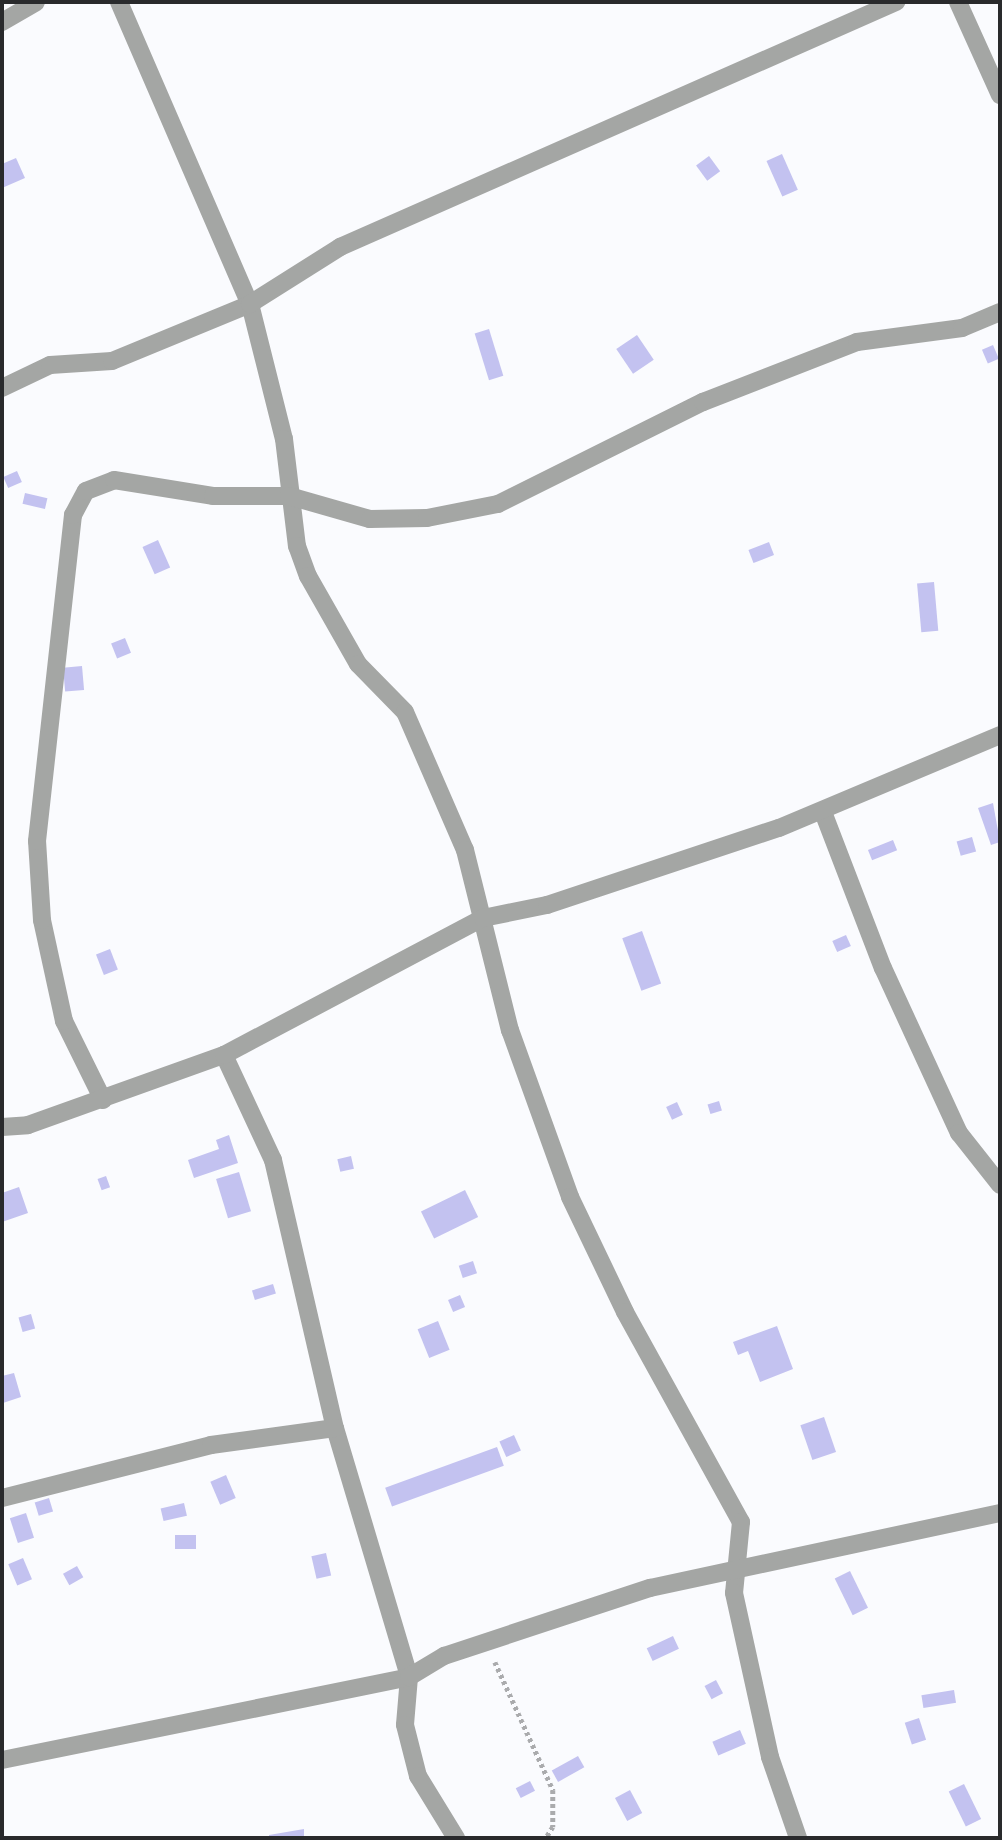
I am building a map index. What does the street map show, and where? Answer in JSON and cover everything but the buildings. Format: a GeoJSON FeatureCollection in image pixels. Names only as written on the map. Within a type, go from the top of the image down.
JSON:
{"type":"FeatureCollection","features":[{"type":"Feature","properties":{"kind":"street"},"geometry":{"type":"LineString","coordinates":[[2,22],[36,2]]}},
{"type":"Feature","properties":{"kind":"street"},"geometry":{"type":"LineString","coordinates":[[119,2],[250,304],[284,439],[289,496],[308,576],[358,664],[405,712],[465,850],[510,1030],[570,1197],[625,1312],[723,1481],[741,1522],[734,1593],[770,1757],[798,1838]]}},
{"type":"Feature","properties":{"kind":"street"},"geometry":{"type":"LineString","coordinates":[[2,388],[50,365],[112,361],[250,304],[340,247],[896,2]]}},
{"type":"Feature","properties":{"kind":"street"},"geometry":{"type":"LineString","coordinates":[[958,2],[1000,94]]}},
{"type":"Feature","properties":{"kind":"street"},"geometry":{"type":"LineString","coordinates":[[103,1100],[64,1021],[43,920],[37,841],[73,515],[86,491],[114,480],[213,496],[289,496],[370,519],[426,518],[498,504],[703,402],[857,342],[962,328],[1000,313]]}},
{"type":"Feature","properties":{"kind":"street"},"geometry":{"type":"LineString","coordinates":[[2,1127],[27,1125],[224,1055],[483,918],[547,905],[823,811],[1000,735]]}},
{"type":"Feature","properties":{"kind":"street"},"geometry":{"type":"LineString","coordinates":[[823,811],[883,968],[959,1133],[1000,1185]]}},
{"type":"Feature","properties":{"kind":"street"},"geometry":{"type":"LineString","coordinates":[[224,1055],[273,1160],[335,1428],[409,1677],[405,1725],[418,1776],[456,1838]]}},
{"type":"Feature","properties":{"kind":"street"},"geometry":{"type":"LineString","coordinates":[[2,1498],[211,1445],[335,1428]]}},
{"type":"Feature","properties":{"kind":"street"},"geometry":{"type":"LineString","coordinates":[[2,1760],[409,1677],[444,1656],[480,1647],[573,1610],[737,1568],[1000,1513]]}},
{"type":"Feature","properties":{"kind":"path"},"geometry":{"type":"LineString","coordinates":[[480,1647],[500,1667],[553,1790],[553,1827],[546,1838]]}}]}
